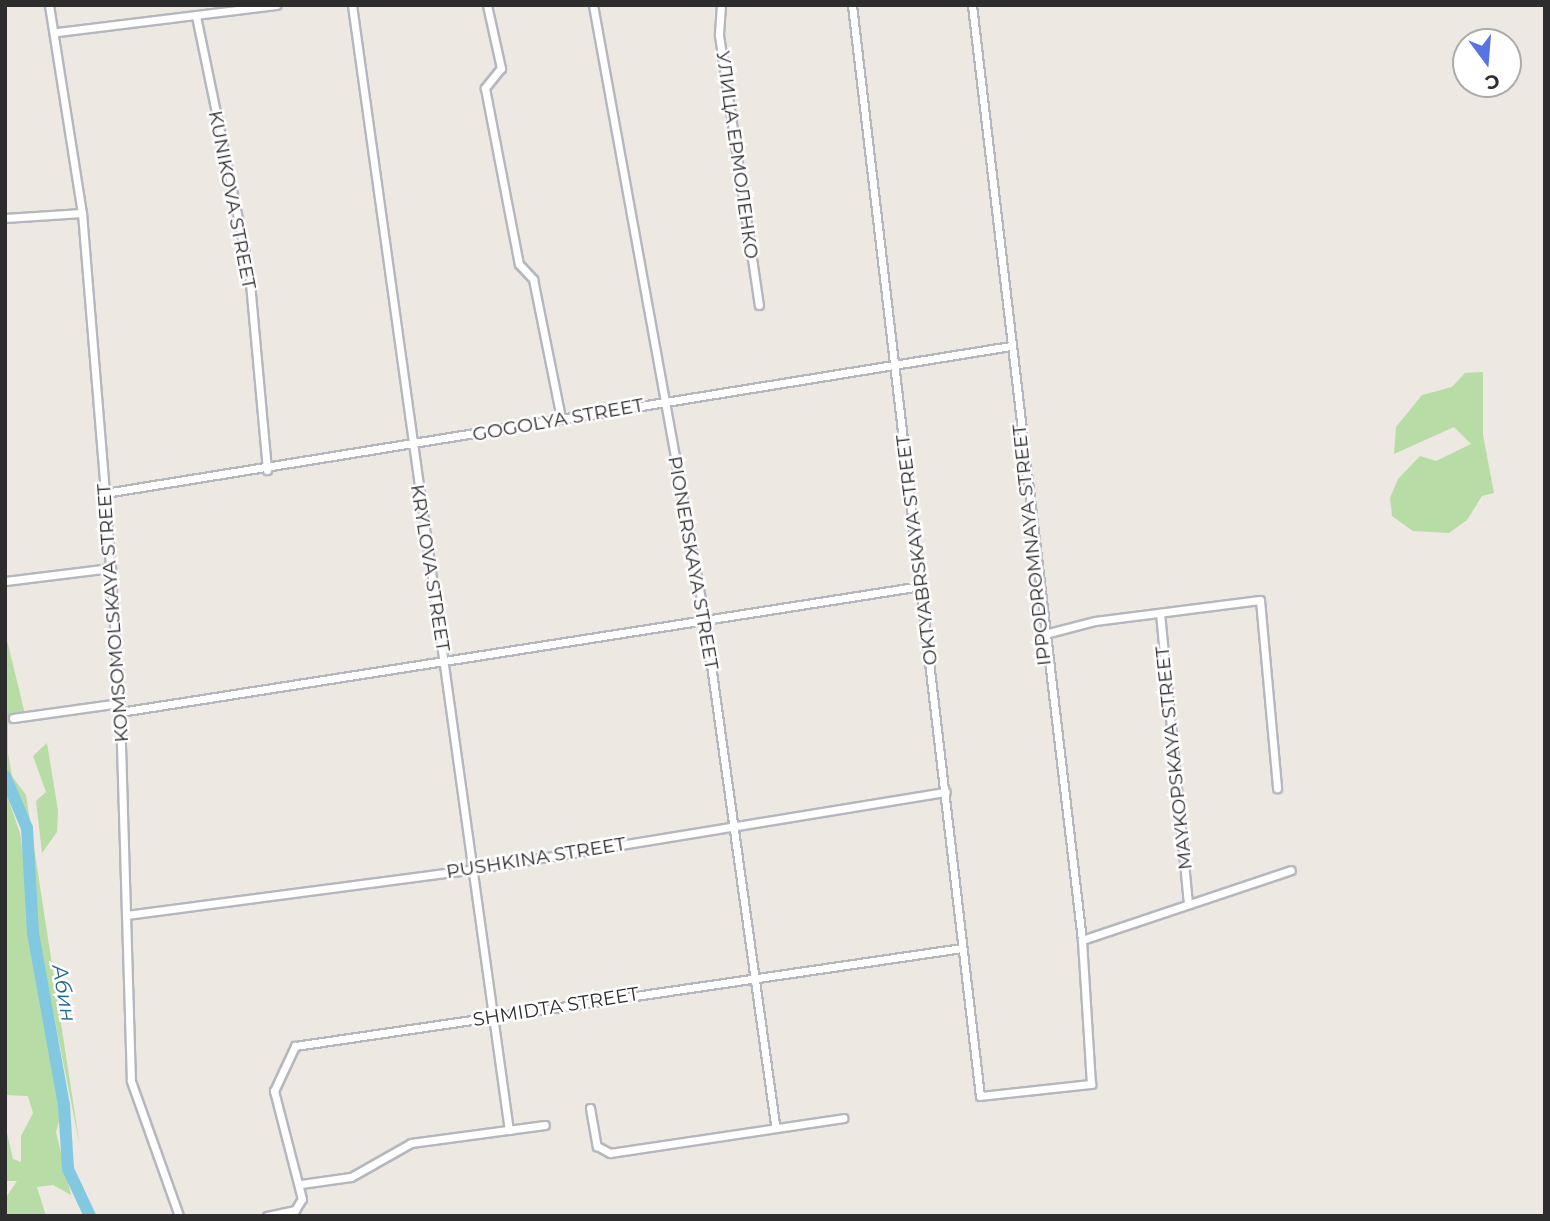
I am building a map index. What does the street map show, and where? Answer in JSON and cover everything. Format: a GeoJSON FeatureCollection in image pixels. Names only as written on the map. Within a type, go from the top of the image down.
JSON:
{"type":"FeatureCollection","features":[{"type":"Feature","properties":{"kind":"street","name":"KOMSOMOLSKAYA STREET"},"geometry":{"type":"LineString","coordinates":[[49,5],[57,32],[82,213],[111,568],[120,703],[131,1081],[179,1216]]}},
{"type":"Feature","properties":{"kind":"street"},"geometry":{"type":"LineString","coordinates":[[57,32],[276,5]]}},
{"type":"Feature","properties":{"kind":"street","name":"KRYLOVA STREET"},"geometry":{"type":"LineString","coordinates":[[352,5],[412,445],[474,869],[491,1017],[509,1130]]}},
{"type":"Feature","properties":{"kind":"street"},"geometry":{"type":"LineString","coordinates":[[487,5],[501,68],[485,88],[519,264],[533,279],[561,418]]}},
{"type":"Feature","properties":{"kind":"street","name":"PIONERSKAYA STREET"},"geometry":{"type":"LineString","coordinates":[[593,5],[705,622],[752,977],[775,1124]]}},
{"type":"Feature","properties":{"kind":"street","name":"УЛИЦА ЕРМОЛЕНКО"},"geometry":{"type":"LineString","coordinates":[[721,5],[719,35],[759,305]]}},
{"type":"Feature","properties":{"kind":"street","name":"OKTYABRSKAYA STREET"},"geometry":{"type":"LineString","coordinates":[[852,5],[980,1096]]}},
{"type":"Feature","properties":{"kind":"street","name":"IPPODROMNAYA STREET"},"geometry":{"type":"LineString","coordinates":[[971,5],[1041,635],[1082,940],[1091,1084],[980,1096]]}},
{"type":"Feature","properties":{"kind":"street","name":"KUNIKOVA STREET"},"geometry":{"type":"LineString","coordinates":[[197,16],[249,272],[267,470]]}},
{"type":"Feature","properties":{"kind":"street"},"geometry":{"type":"LineString","coordinates":[[5,218],[82,213]]}},
{"type":"Feature","properties":{"kind":"street","name":"GOGOLYA STREET"},"geometry":{"type":"LineString","coordinates":[[105,493],[267,470],[561,418],[894,367],[1010,346]]}},
{"type":"Feature","properties":{"kind":"street"},"geometry":{"type":"LineString","coordinates":[[5,581],[111,568]]}},
{"type":"Feature","properties":{"kind":"street"},"geometry":{"type":"LineString","coordinates":[[120,712],[921,586]]}},
{"type":"Feature","properties":{"kind":"street"},"geometry":{"type":"LineString","coordinates":[[1041,635],[1160,613],[1260,600],[1277,788]]}},
{"type":"Feature","properties":{"kind":"street","name":"MAYKOPSKAYA STREET"},"geometry":{"type":"LineString","coordinates":[[1160,613],[1188,903]]}},
{"type":"Feature","properties":{"kind":"street"},"geometry":{"type":"LineString","coordinates":[[13,718],[120,703]]}},
{"type":"Feature","properties":{"kind":"street","name":"PUSHKINA STREET"},"geometry":{"type":"LineString","coordinates":[[126,915],[474,869],[946,792]]}},
{"type":"Feature","properties":{"kind":"street"},"geometry":{"type":"LineString","coordinates":[[1082,940],[1292,870]]}},
{"type":"Feature","properties":{"kind":"street","name":"SHMIDTA STREET"},"geometry":{"type":"LineString","coordinates":[[300,1184],[274,1091],[295,1046],[962,947]]}},
{"type":"Feature","properties":{"kind":"street"},"geometry":{"type":"LineString","coordinates":[[590,1108],[597,1146],[610,1153],[775,1124],[843,1118]]}},
{"type":"Feature","properties":{"kind":"street"},"geometry":{"type":"LineString","coordinates":[[267,1216],[295,1210],[300,1184],[351,1177],[411,1143],[545,1125]]}},
{"type":"Feature","properties":{"kind":"green space"},"geometry":{"type":"Polygon","coordinates":[[[1483,372],[1483,435],[1494,493],[1482,496],[1467,520],[1449,533],[1413,531],[1392,516],[1390,498],[1398,479],[1420,456],[1436,461],[1471,444],[1454,427],[1394,454],[1396,427],[1422,395],[1452,387],[1465,373],[1483,372]]]}},
{"type":"Feature","properties":{"kind":"green space"},"geometry":{"type":"Polygon","coordinates":[[[5,632],[25,714],[8,722],[8,753],[12,776],[26,795],[80,1147],[38,935],[24,808],[5,768],[5,632]]]}},
{"type":"Feature","properties":{"kind":"green space"},"geometry":{"type":"Polygon","coordinates":[[[47,743],[58,810],[57,832],[42,853],[36,801],[46,792],[33,756],[47,743]]]}},
{"type":"Feature","properties":{"kind":"green space"},"geometry":{"type":"Polygon","coordinates":[[[5,790],[20,833],[61,1114],[56,1132],[71,1195],[53,1185],[37,1187],[46,1216],[5,1216],[5,1199],[17,1181],[5,1181],[5,1124],[13,1159],[21,1162],[21,1136],[33,1113],[28,1096],[5,1095],[5,790]]]}},
{"type":"Feature","properties":{"kind":"waterway","name":"Абин"},"geometry":{"type":"LineString","coordinates":[[5,776],[27,828],[33,933],[64,1105],[68,1169],[90,1216]]}}]}
